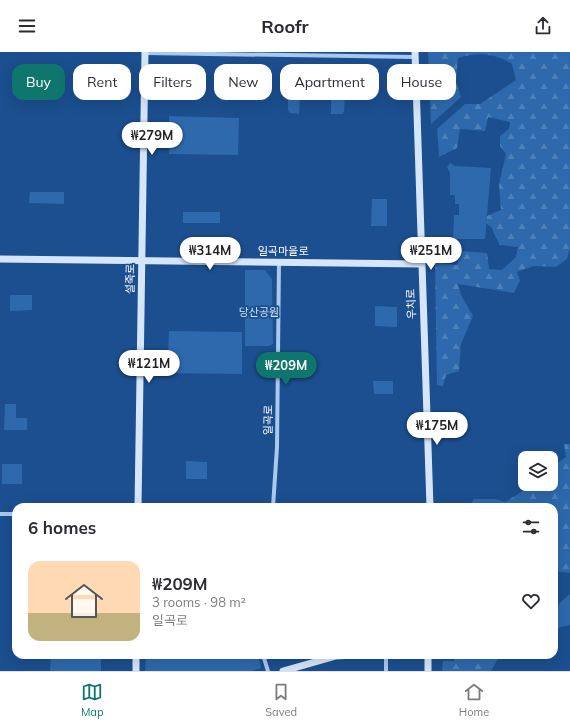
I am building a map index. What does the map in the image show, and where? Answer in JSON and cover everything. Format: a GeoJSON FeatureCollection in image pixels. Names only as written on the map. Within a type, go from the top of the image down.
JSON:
{"type":"FeatureCollection","features":[{"type":"Feature","properties":{"kind":"main road","name":"설죽로"},"geometry":{"type":"LineString","coordinates":[[138,503],[145,53]]}},
{"type":"Feature","properties":{"kind":"main road","name":"우치로"},"geometry":{"type":"LineString","coordinates":[[415,54],[430,503]]}},
{"type":"Feature","properties":{"kind":"main road","name":"일곡마을로"},"geometry":{"type":"LineString","coordinates":[[0,259],[421,264]]}},
{"type":"Feature","properties":{"kind":"main road"},"geometry":{"type":"LineString","coordinates":[[136,659],[136,671]]}},
{"type":"Feature","properties":{"kind":"main road"},"geometry":{"type":"LineString","coordinates":[[284,671],[326,659]]}},
{"type":"Feature","properties":{"kind":"main road"},"geometry":{"type":"LineString","coordinates":[[428,659],[428,671]]}},
{"type":"Feature","properties":{"kind":"street"},"geometry":{"type":"LineString","coordinates":[[145,53],[415,54]]}},
{"type":"Feature","properties":{"kind":"street","name":"일곡로"},"geometry":{"type":"LineString","coordinates":[[273,503],[277,440],[280,262]]}},
{"type":"Feature","properties":{"kind":"street"},"geometry":{"type":"LineString","coordinates":[[0,514],[12,514]]}},
{"type":"Feature","properties":{"kind":"street"},"geometry":{"type":"LineString","coordinates":[[264,659],[268,671]]}},
{"type":"Feature","properties":{"kind":"street"},"geometry":{"type":"LineString","coordinates":[[386,659],[386,671]]}},
{"type":"Feature","properties":{"kind":"green space"},"geometry":{"type":"Polygon","coordinates":[[[428,52],[570,52],[570,247],[567,259],[556,267],[534,266],[517,272],[520,280],[514,293],[458,284],[461,295],[473,316],[461,344],[459,371],[446,375],[443,386],[437,385],[435,262],[457,265],[461,251],[487,253],[489,269],[502,270],[516,257],[518,247],[500,245],[492,228],[486,223],[487,216],[501,210],[499,184],[506,154],[500,146],[500,136],[509,129],[510,122],[488,117],[485,131],[460,129],[457,148],[439,157],[437,129],[465,104],[480,104],[516,80],[512,64],[492,56],[479,54],[458,58],[456,82],[456,64],[428,64],[428,52]]]}},
{"type":"Feature","properties":{"kind":"green space"},"geometry":{"type":"Polygon","coordinates":[[[456,82],[461,97],[431,124],[430,100],[456,100],[456,82]]]}},
{"type":"Feature","properties":{"kind":"green space"},"geometry":{"type":"Polygon","coordinates":[[[288,100],[300,100],[299,114],[290,113],[288,110],[288,100]]]}},
{"type":"Feature","properties":{"kind":"green space"},"geometry":{"type":"Polygon","coordinates":[[[331,100],[345,100],[344,112],[342,114],[331,114],[331,100]]]}},
{"type":"Feature","properties":{"kind":"green space"},"geometry":{"type":"Polygon","coordinates":[[[169,116],[239,118],[238,155],[169,154],[169,116]]]}},
{"type":"Feature","properties":{"kind":"green space"},"geometry":{"type":"Polygon","coordinates":[[[450,163],[455,166],[491,168],[485,239],[453,239],[454,215],[459,215],[459,204],[455,204],[455,195],[450,195],[450,173],[447,167],[450,163]]]}},
{"type":"Feature","properties":{"kind":"green space"},"geometry":{"type":"Polygon","coordinates":[[[30,192],[64,192],[64,204],[29,203],[30,192]]]}},
{"type":"Feature","properties":{"kind":"green space"},"geometry":{"type":"Polygon","coordinates":[[[372,199],[387,199],[387,226],[371,226],[372,199]]]}},
{"type":"Feature","properties":{"kind":"green space"},"geometry":{"type":"Polygon","coordinates":[[[183,212],[220,212],[220,223],[183,223],[183,212]]]}},
{"type":"Feature","properties":{"kind":"green space","name":"당산공원"},"geometry":{"type":"Polygon","coordinates":[[[245,270],[265,270],[272,279],[273,344],[269,346],[245,346],[245,270]]]}},
{"type":"Feature","properties":{"kind":"green space"},"geometry":{"type":"Polygon","coordinates":[[[10,295],[32,295],[32,310],[10,311],[10,295]]]}},
{"type":"Feature","properties":{"kind":"green space"},"geometry":{"type":"Polygon","coordinates":[[[375,306],[397,307],[397,327],[375,326],[375,306]]]}},
{"type":"Feature","properties":{"kind":"green space"},"geometry":{"type":"Polygon","coordinates":[[[169,331],[242,332],[242,374],[153,373],[153,358],[168,358],[169,331]]]}},
{"type":"Feature","properties":{"kind":"green space"},"geometry":{"type":"Polygon","coordinates":[[[373,381],[393,381],[393,394],[374,394],[373,381]]]}},
{"type":"Feature","properties":{"kind":"green space"},"geometry":{"type":"Polygon","coordinates":[[[5,404],[16,404],[16,418],[27,418],[27,430],[4,430],[5,404]]]}},
{"type":"Feature","properties":{"kind":"green space"},"geometry":{"type":"Polygon","coordinates":[[[564,444],[570,444],[570,573],[558,572],[558,503],[472,503],[474,499],[495,499],[505,502],[523,491],[558,491],[558,462],[566,457],[564,444]]]}},
{"type":"Feature","properties":{"kind":"green space"},"geometry":{"type":"Polygon","coordinates":[[[186,461],[207,462],[207,479],[186,479],[186,461]]]}},
{"type":"Feature","properties":{"kind":"green space"},"geometry":{"type":"Polygon","coordinates":[[[2,464],[22,464],[22,484],[2,484],[2,464]]]}},
{"type":"Feature","properties":{"kind":"green space"},"geometry":{"type":"Polygon","coordinates":[[[570,594],[570,625],[558,628],[558,604],[570,594]]]}},
{"type":"Feature","properties":{"kind":"green space"},"geometry":{"type":"Polygon","coordinates":[[[51,659],[101,659],[101,671],[50,671],[51,659]]]}},
{"type":"Feature","properties":{"kind":"green space"},"geometry":{"type":"Polygon","coordinates":[[[146,659],[259,659],[261,668],[252,671],[145,671],[146,659]]]}},
{"type":"Feature","properties":{"kind":"green space"},"geometry":{"type":"Polygon","coordinates":[[[454,659],[498,659],[491,671],[442,671],[443,661],[454,661],[454,659]]]}}]}
